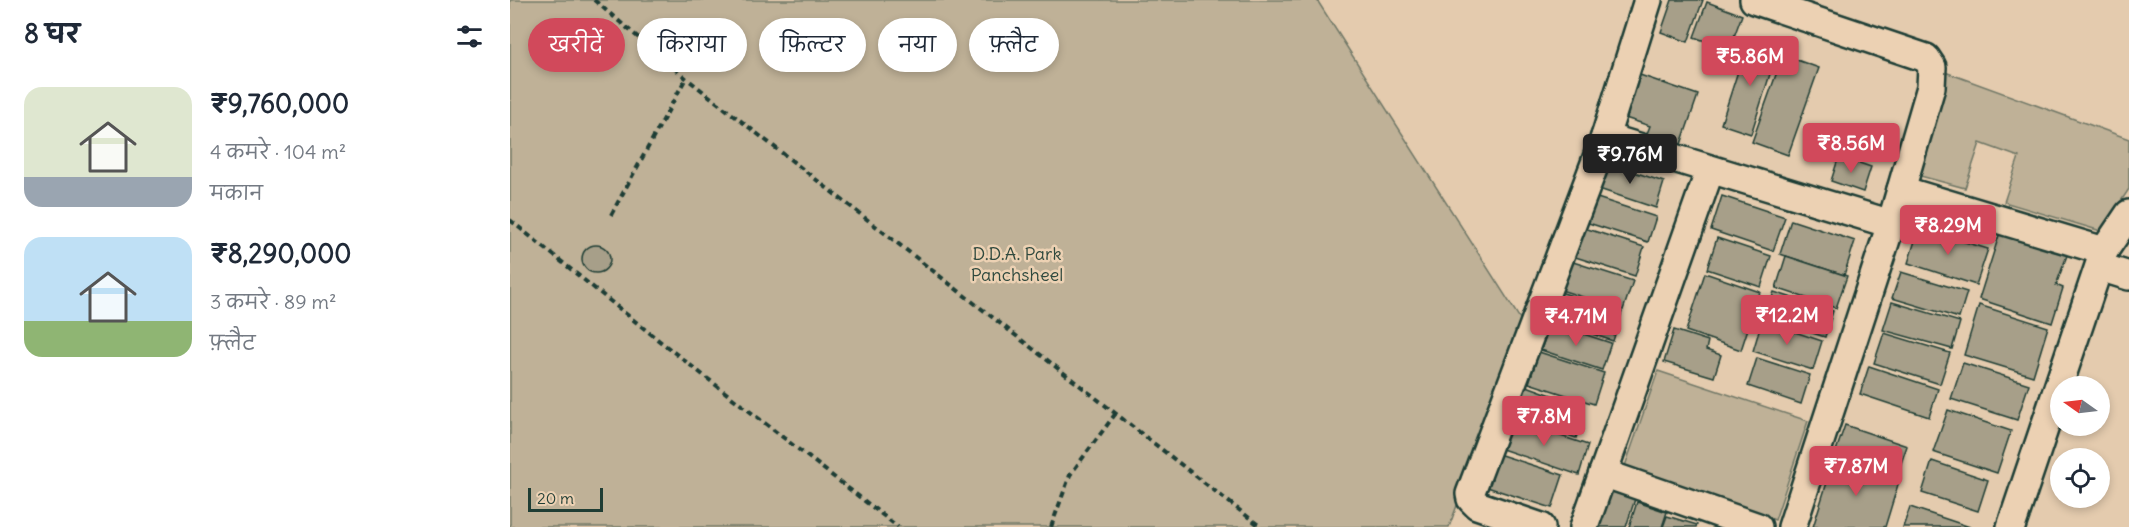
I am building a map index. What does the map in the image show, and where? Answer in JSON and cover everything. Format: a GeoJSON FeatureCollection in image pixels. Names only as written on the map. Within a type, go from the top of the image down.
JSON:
{"type":"FeatureCollection","features":[{"type":"Feature","properties":{"kind":"street"},"geometry":{"type":"LineString","coordinates":[[1541,527],[1477,505],[1471,500],[1470,495],[1605,137],[1648,0]]}},
{"type":"Feature","properties":{"kind":"street"},"geometry":{"type":"LineString","coordinates":[[1754,0],[1926,58],[1932,67],[1931,87],[1891,224],[1792,527]]}},
{"type":"Feature","properties":{"kind":"street"},"geometry":{"type":"LineString","coordinates":[[1605,137],[1891,224]]}},
{"type":"Feature","properties":{"kind":"street"},"geometry":{"type":"LineString","coordinates":[[1584,527],[1710,170]]}},
{"type":"Feature","properties":{"kind":"street"},"geometry":{"type":"LineString","coordinates":[[1901,190],[2102,259],[2129,276]]}},
{"type":"Feature","properties":{"kind":"street"},"geometry":{"type":"LineString","coordinates":[[2011,527],[2102,259],[2129,214]]}},
{"type":"Feature","properties":{"kind":"street"},"geometry":{"type":"LineString","coordinates":[[1603,473],[1758,527]]}},
{"type":"Feature","properties":{"kind":"path"},"geometry":{"type":"LineString","coordinates":[[594,0],[686,78],[1261,527]]}},
{"type":"Feature","properties":{"kind":"path"},"geometry":{"type":"LineString","coordinates":[[611,215],[686,78]]}},
{"type":"Feature","properties":{"kind":"path"},"geometry":{"type":"LineString","coordinates":[[510,220],[661,342],[898,527]]}},
{"type":"Feature","properties":{"kind":"path"},"geometry":{"type":"LineString","coordinates":[[1051,527],[1070,475],[1116,413]]}},
{"type":"Feature","properties":{"kind":"green space","name":"D.D.A. Park Panchsheel"},"geometry":{"type":"Polygon","coordinates":[[[510,0],[1317,0],[1524,325],[1449,527],[510,527],[510,0]]]}},
{"type":"Feature","properties":{"kind":"green space"},"geometry":{"type":"Polygon","coordinates":[[[1945,72],[2129,139],[2129,189],[2101,231],[2004,202],[2019,157],[1980,143],[1965,188],[1913,174],[1945,72]]]}},
{"type":"Feature","properties":{"kind":"green space"},"geometry":{"type":"Polygon","coordinates":[[[1658,371],[1808,421],[1775,520],[1625,466],[1658,371]]]}},
{"type":"Feature","properties":{"kind":"building"},"geometry":{"type":"Polygon","coordinates":[[[1672,0],[1703,0],[1688,42],[1661,32],[1672,0]]]}},
{"type":"Feature","properties":{"kind":"building"},"geometry":{"type":"Polygon","coordinates":[[[1707,2],[1742,15],[1729,50],[1694,37],[1707,2]]]}},
{"type":"Feature","properties":{"kind":"building"},"geometry":{"type":"Polygon","coordinates":[[[1748,40],[1778,49],[1751,134],[1721,124],[1748,40]]]}},
{"type":"Feature","properties":{"kind":"building"},"geometry":{"type":"Polygon","coordinates":[[[1783,55],[1819,68],[1788,155],[1752,142],[1783,55]]]}},
{"type":"Feature","properties":{"kind":"building"},"geometry":{"type":"Polygon","coordinates":[[[1634,73],[1698,95],[1680,147],[1646,136],[1650,126],[1619,116],[1634,73]]]}},
{"type":"Feature","properties":{"kind":"building"},"geometry":{"type":"Polygon","coordinates":[[[1839,156],[1871,167],[1863,192],[1831,181],[1839,156]]]}},
{"type":"Feature","properties":{"kind":"building"},"geometry":{"type":"Polygon","coordinates":[[[1604,162],[1664,182],[1656,208],[1596,188],[1604,162]]]}},
{"type":"Feature","properties":{"kind":"building"},"geometry":{"type":"Polygon","coordinates":[[[1588,195],[1656,217],[1648,242],[1579,220],[1588,195]]]}},
{"type":"Feature","properties":{"kind":"building"},"geometry":{"type":"Polygon","coordinates":[[[1722,196],[1785,217],[1773,251],[1711,230],[1722,196]]]}},
{"type":"Feature","properties":{"kind":"building"},"geometry":{"type":"Polygon","coordinates":[[[1791,220],[1855,241],[1844,275],[1780,254],[1791,220]]]}},
{"type":"Feature","properties":{"kind":"building"},"geometry":{"type":"Polygon","coordinates":[[[1575,225],[1644,247],[1635,276],[1566,254],[1575,225]]]}},
{"type":"Feature","properties":{"kind":"building"},"geometry":{"type":"Polygon","coordinates":[[[1919,228],[1988,249],[1976,285],[1908,263],[1919,228]]]}},
{"type":"Feature","properties":{"kind":"building"},"geometry":{"type":"Polygon","coordinates":[[[2001,229],[2069,250],[2056,285],[2063,288],[2052,323],[1979,299],[2001,229]]]}},
{"type":"Feature","properties":{"kind":"building"},"geometry":{"type":"Polygon","coordinates":[[[1717,238],[1771,256],[1761,287],[1707,269],[1717,238]]]}},
{"type":"Feature","properties":{"kind":"building"},"geometry":{"type":"Polygon","coordinates":[[[596,245],[606,249],[610,259],[606,269],[596,273],[586,269],[582,259],[586,249],[596,245]]]}},
{"type":"Feature","properties":{"kind":"building"},"geometry":{"type":"Polygon","coordinates":[[[1786,256],[1847,276],[1836,308],[1776,288],[1786,256]]]}},
{"type":"Feature","properties":{"kind":"building"},"geometry":{"type":"Polygon","coordinates":[[[1570,261],[1633,281],[1623,310],[1561,290],[1570,261]]]}},
{"type":"Feature","properties":{"kind":"building"},"geometry":{"type":"Polygon","coordinates":[[[1901,272],[1967,292],[1959,318],[1892,298],[1901,272]]]}},
{"type":"Feature","properties":{"kind":"building"},"geometry":{"type":"Polygon","coordinates":[[[1705,273],[1760,292],[1741,350],[1686,331],[1705,273]]]}},
{"type":"Feature","properties":{"kind":"building"},"geometry":{"type":"Polygon","coordinates":[[[1560,292],[1622,312],[1613,341],[1550,320],[1560,292]]]}},
{"type":"Feature","properties":{"kind":"building"},"geometry":{"type":"Polygon","coordinates":[[[1774,292],[1833,311],[1825,337],[1765,318],[1774,292]]]}},
{"type":"Feature","properties":{"kind":"building"},"geometry":{"type":"Polygon","coordinates":[[[1892,302],[1960,322],[1952,349],[1883,330],[1892,302]]]}},
{"type":"Feature","properties":{"kind":"building"},"geometry":{"type":"Polygon","coordinates":[[[1979,305],[2048,327],[2033,376],[1964,355],[1979,305]]]}},
{"type":"Feature","properties":{"kind":"building"},"geometry":{"type":"Polygon","coordinates":[[[1762,321],[1822,341],[1813,370],[1753,351],[1762,321]]]}},
{"type":"Feature","properties":{"kind":"building"},"geometry":{"type":"Polygon","coordinates":[[[1550,323],[1611,343],[1602,370],[1541,350],[1550,323]]]}},
{"type":"Feature","properties":{"kind":"building"},"geometry":{"type":"Polygon","coordinates":[[[1674,330],[1708,341],[1706,350],[1721,355],[1714,377],[1664,362],[1674,330]]]}},
{"type":"Feature","properties":{"kind":"building"},"geometry":{"type":"Polygon","coordinates":[[[1884,333],[1950,353],[1940,384],[1874,363],[1884,333]]]}},
{"type":"Feature","properties":{"kind":"building"},"geometry":{"type":"Polygon","coordinates":[[[1539,352],[1604,373],[1594,404],[1529,383],[1539,352]]]}},
{"type":"Feature","properties":{"kind":"building"},"geometry":{"type":"Polygon","coordinates":[[[1757,358],[1810,375],[1801,404],[1748,386],[1757,358]]]}},
{"type":"Feature","properties":{"kind":"building"},"geometry":{"type":"Polygon","coordinates":[[[1963,363],[2029,384],[2017,420],[1951,399],[1963,363]]]}},
{"type":"Feature","properties":{"kind":"building"},"geometry":{"type":"Polygon","coordinates":[[[1869,366],[1938,389],[1929,417],[1860,394],[1869,366]]]}},
{"type":"Feature","properties":{"kind":"building"},"geometry":{"type":"Polygon","coordinates":[[[1524,385],[1579,405],[1575,418],[1581,424],[1576,438],[1514,417],[1524,385]]]}},
{"type":"Feature","properties":{"kind":"building"},"geometry":{"type":"Polygon","coordinates":[[[1948,410],[2011,431],[1997,473],[1933,452],[1948,410]]]}},
{"type":"Feature","properties":{"kind":"building"},"geometry":{"type":"Polygon","coordinates":[[[1509,419],[1588,445],[1579,475],[1499,448],[1509,419]]]}},
{"type":"Feature","properties":{"kind":"building"},"geometry":{"type":"Polygon","coordinates":[[[1845,425],[1907,446],[1898,472],[1836,451],[1845,425]]]}},
{"type":"Feature","properties":{"kind":"building"},"geometry":{"type":"Polygon","coordinates":[[[1498,454],[1563,475],[1552,508],[1487,487],[1498,454]]]}},
{"type":"Feature","properties":{"kind":"building"},"geometry":{"type":"Polygon","coordinates":[[[1835,457],[1900,478],[1885,527],[1813,527],[1835,457]]]}},
{"type":"Feature","properties":{"kind":"building"},"geometry":{"type":"Polygon","coordinates":[[[1932,461],[1988,480],[1978,511],[1922,493],[1932,461]]]}},
{"type":"Feature","properties":{"kind":"building"},"geometry":{"type":"Polygon","coordinates":[[[1603,489],[1635,499],[1626,527],[1591,527],[1603,489]]]}},
{"type":"Feature","properties":{"kind":"building"},"geometry":{"type":"Polygon","coordinates":[[[1637,502],[1667,512],[1662,527],[1629,527],[1637,502]]]}},
{"type":"Feature","properties":{"kind":"building"},"geometry":{"type":"Polygon","coordinates":[[[1910,507],[1970,527],[1903,527],[1910,507]]]}},
{"type":"Feature","properties":{"kind":"building"},"geometry":{"type":"Polygon","coordinates":[[[1667,516],[1697,525],[1696,527],[1663,527],[1667,516]]]}}]}
